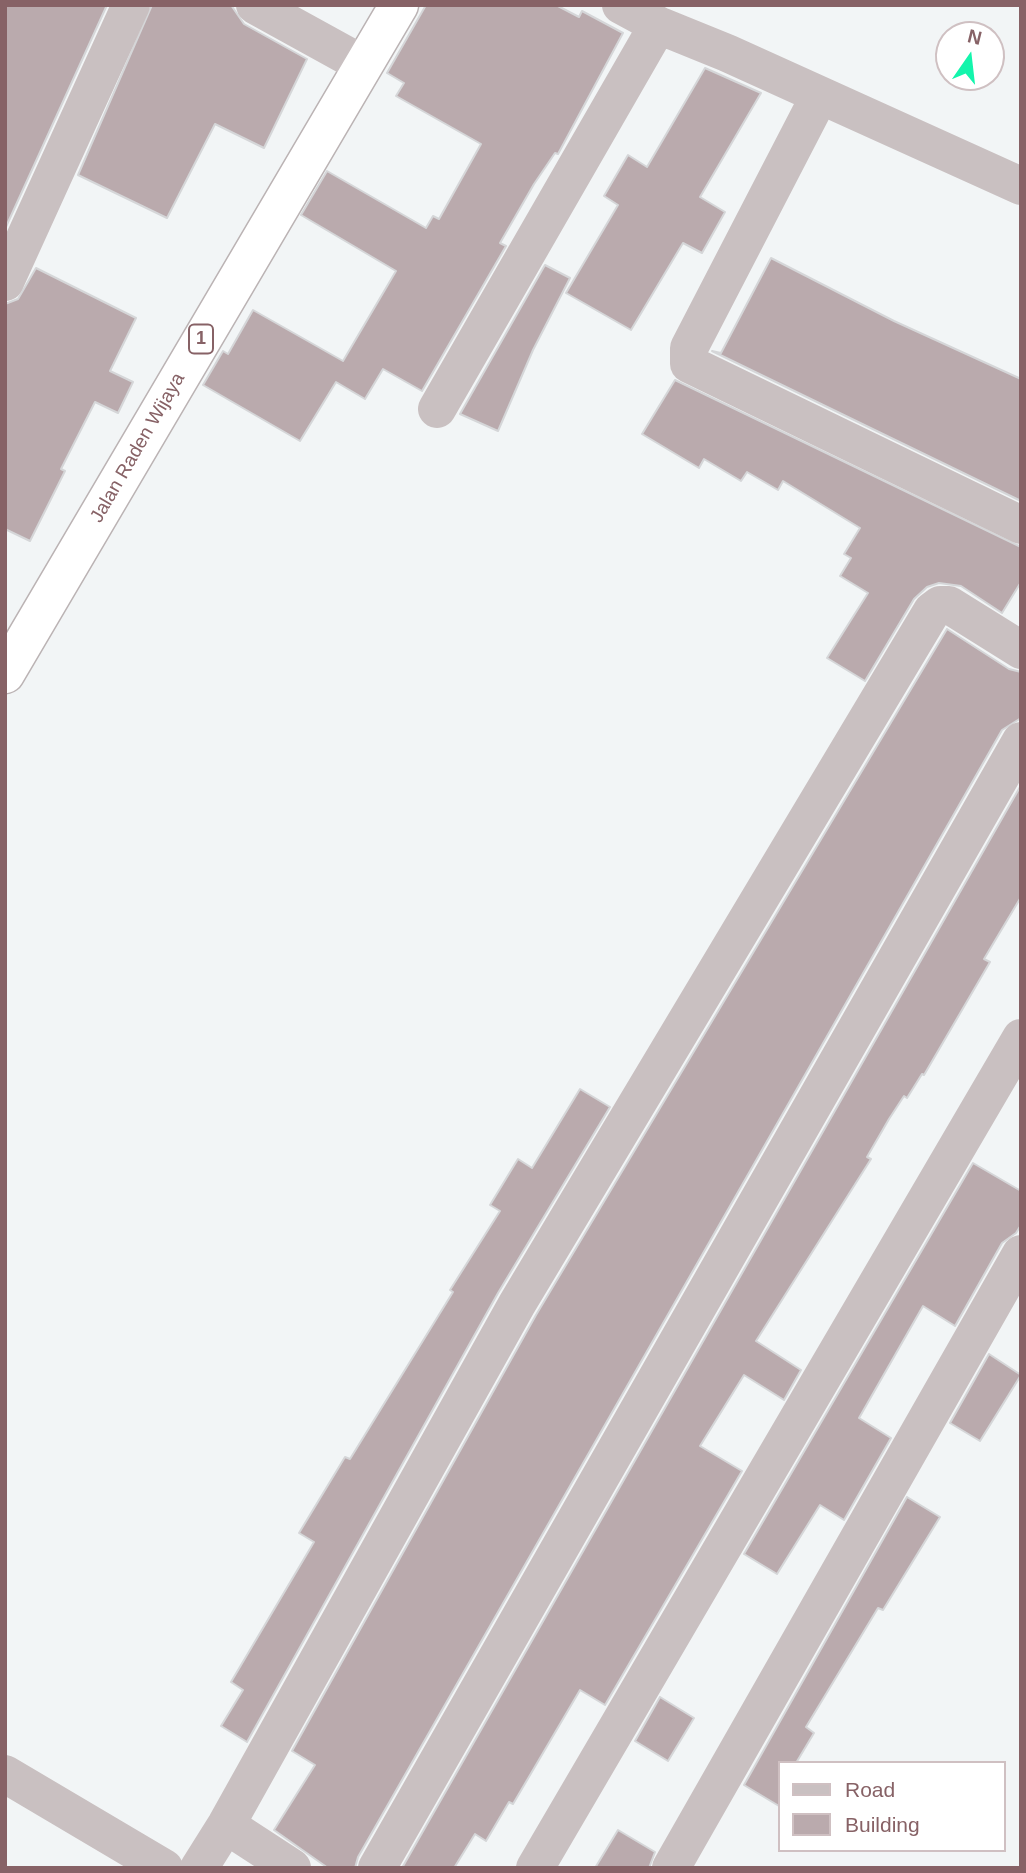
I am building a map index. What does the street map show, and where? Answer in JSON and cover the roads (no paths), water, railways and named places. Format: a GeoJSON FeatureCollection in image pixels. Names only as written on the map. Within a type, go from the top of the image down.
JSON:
{"type":"FeatureCollection","features":[{"type":"Feature","properties":{"kind":"highway","name":"Jalan Raden Wijaya"},"geometry":{"type":"LineString","coordinates":[[5,674],[399,5]]}},
{"type":"Feature","properties":{"kind":"street"},"geometry":{"type":"LineString","coordinates":[[5,282],[131,5]]}},
{"type":"Feature","properties":{"kind":"street"},"geometry":{"type":"LineString","coordinates":[[255,5],[362,64]]}},
{"type":"Feature","properties":{"kind":"street"},"geometry":{"type":"LineString","coordinates":[[621,5],[658,25],[1021,186]]}},
{"type":"Feature","properties":{"kind":"street"},"geometry":{"type":"LineString","coordinates":[[438,409],[658,25]]}},
{"type":"Feature","properties":{"kind":"street"},"geometry":{"type":"LineString","coordinates":[[820,95],[688,348],[689,364],[1021,525]]}},
{"type":"Feature","properties":{"kind":"street"},"geometry":{"type":"LineString","coordinates":[[199,1868],[226,1825],[517,1304],[932,611],[940,605],[948,605],[1021,650]]}},
{"type":"Feature","properties":{"kind":"street"},"geometry":{"type":"LineString","coordinates":[[377,1868],[1021,741]]}},
{"type":"Feature","properties":{"kind":"street"},"geometry":{"type":"LineString","coordinates":[[535,1868],[1021,1038]]}},
{"type":"Feature","properties":{"kind":"street"},"geometry":{"type":"LineString","coordinates":[[671,1868],[952,1369],[1021,1254]]}},
{"type":"Feature","properties":{"kind":"street"},"geometry":{"type":"LineString","coordinates":[[5,1774],[164,1868]]}},
{"type":"Feature","properties":{"kind":"street"},"geometry":{"type":"LineString","coordinates":[[226,1825],[292,1868]]}}]}
